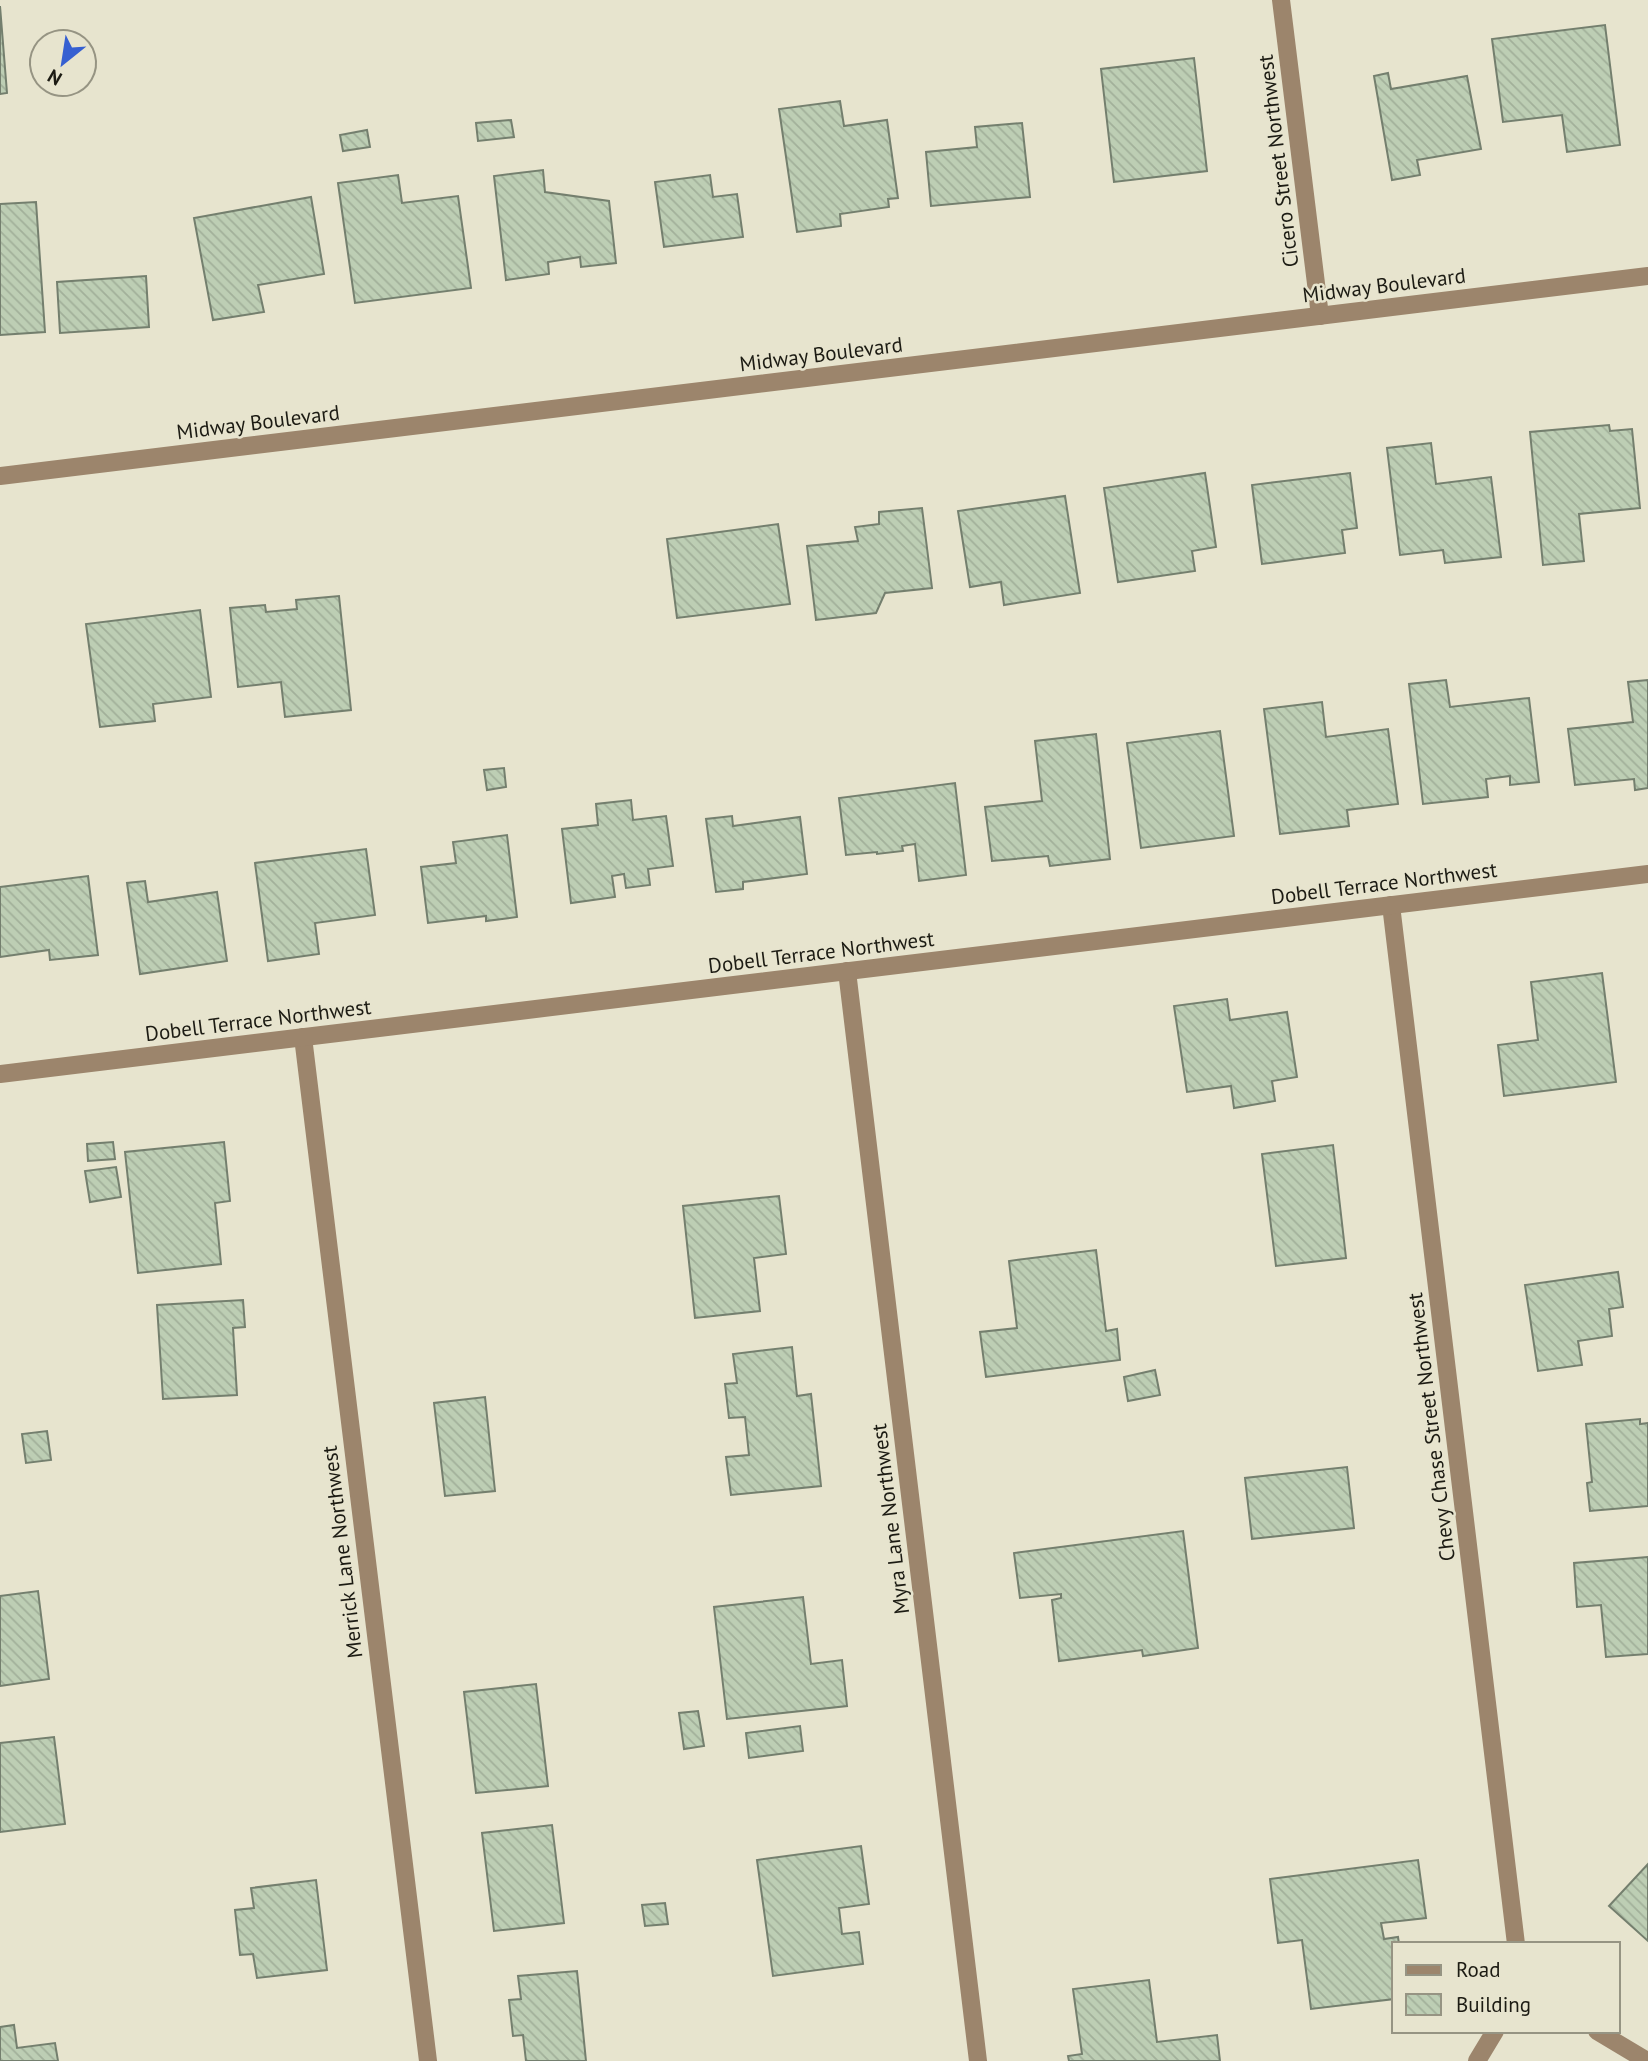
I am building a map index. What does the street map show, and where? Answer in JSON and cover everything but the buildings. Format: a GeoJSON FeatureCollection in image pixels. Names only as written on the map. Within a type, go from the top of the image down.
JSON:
{"type":"FeatureCollection","features":[{"type":"Feature","properties":{"kind":"street","name":"Cicero Street Northwest"},"geometry":{"type":"LineString","coordinates":[[1281,0],[1320,316]]}},
{"type":"Feature","properties":{"kind":"street","name":"Midway Boulevard"},"geometry":{"type":"LineString","coordinates":[[0,476],[1648,276]]}},
{"type":"Feature","properties":{"kind":"street","name":"Dobell Terrace Northwest"},"geometry":{"type":"LineString","coordinates":[[0,1074],[1648,874]]}},
{"type":"Feature","properties":{"kind":"street","name":"Chevy Chase Street Northwest"},"geometry":{"type":"LineString","coordinates":[[1391,905],[1516,1942]]}},
{"type":"Feature","properties":{"kind":"street","name":"Myra Lane Northwest"},"geometry":{"type":"LineString","coordinates":[[847,971],[978,2061]]}},
{"type":"Feature","properties":{"kind":"street","name":"Merrick Lane Northwest"},"geometry":{"type":"LineString","coordinates":[[303,1037],[428,2061]]}},
{"type":"Feature","properties":{"kind":"street"},"geometry":{"type":"LineString","coordinates":[[1477,2061],[1494,2033]]}},
{"type":"Feature","properties":{"kind":"street"},"geometry":{"type":"LineString","coordinates":[[1600,2033],[1647,2061]]}}]}
